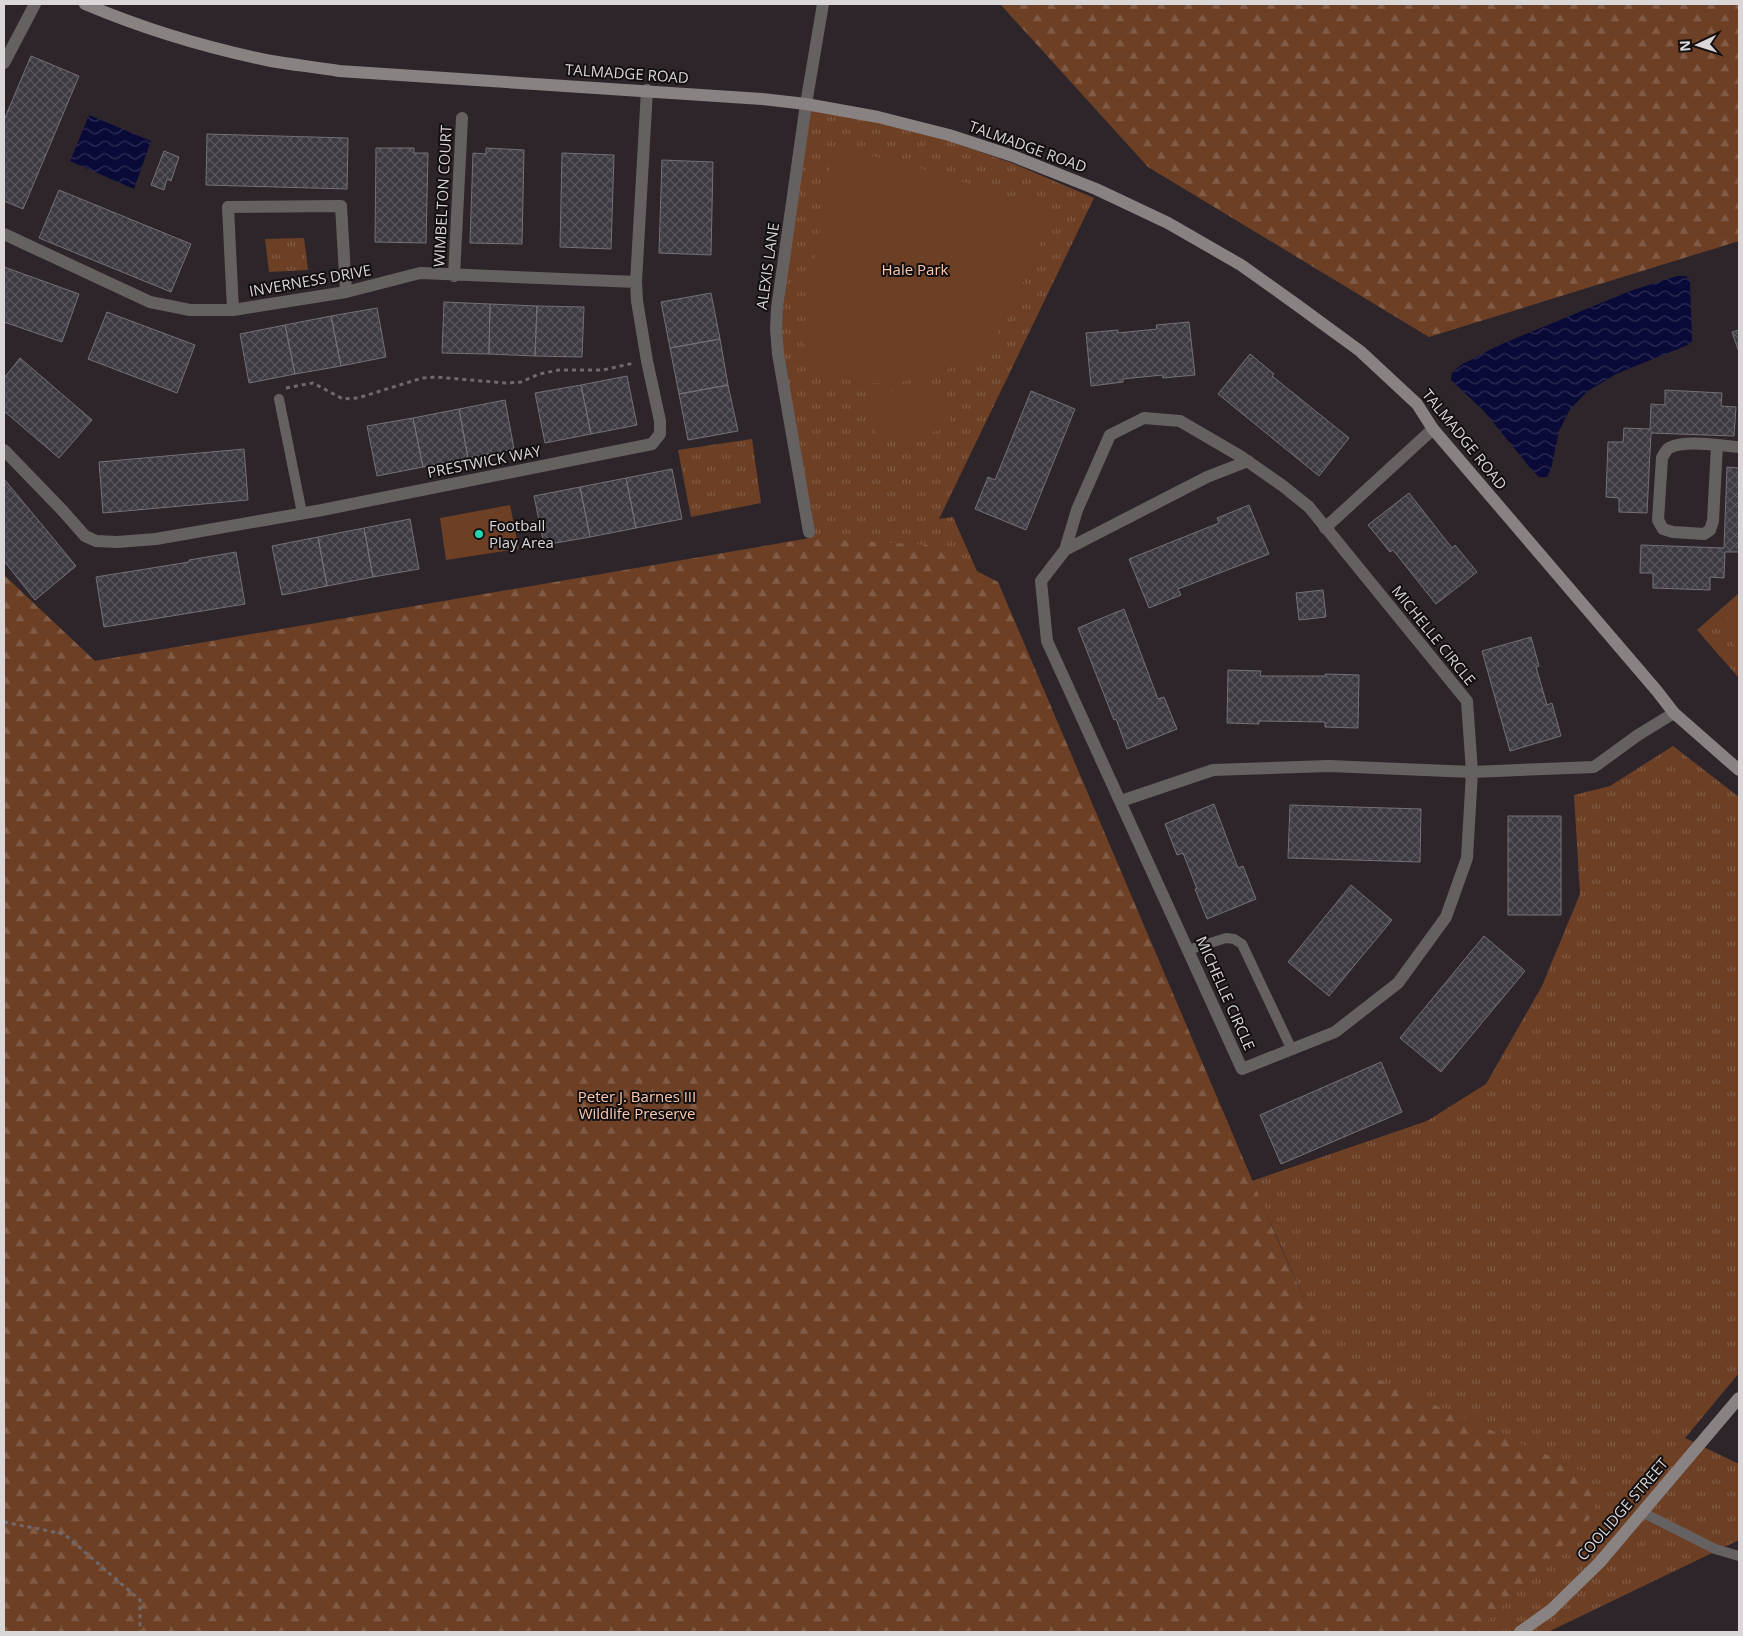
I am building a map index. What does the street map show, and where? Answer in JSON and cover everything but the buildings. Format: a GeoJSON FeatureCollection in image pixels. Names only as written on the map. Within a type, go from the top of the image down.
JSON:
{"type":"FeatureCollection","features":[{"type":"Feature","properties":{"kind":"street"},"geometry":{"type":"LineString","coordinates":[[4,63],[35,4]]}},
{"type":"Feature","properties":{"kind":"street","name":"TALMADGE ROAD"},"geometry":{"type":"LineString","coordinates":[[85,4],[215,48],[272,61],[338,71],[762,99],[806,104],[878,117],[949,135],[1013,156],[1096,189],[1168,223],[1241,265],[1360,352],[1417,404],[1433,429],[1674,713],[1739,770]]}},
{"type":"Feature","properties":{"kind":"street","name":"ALEXIS LANE"},"geometry":{"type":"LineString","coordinates":[[809,532],[778,354],[776,329],[777,308],[806,104],[823,4]]}},
{"type":"Feature","properties":{"kind":"street","name":"PRESTWICK WAY"},"geometry":{"type":"LineString","coordinates":[[4,450],[85,536],[96,541],[117,542],[156,539],[302,513],[652,444],[660,434],[660,421],[647,361],[637,301],[636,282],[648,90]]}},
{"type":"Feature","properties":{"kind":"street","name":"WIMBELTON COURT"},"geometry":{"type":"LineString","coordinates":[[454,276],[462,118]]}},
{"type":"Feature","properties":{"kind":"street"},"geometry":{"type":"LineString","coordinates":[[233,310],[228,206],[341,206],[346,292]]}},
{"type":"Feature","properties":{"kind":"street","name":"INVERNESS DRIVE"},"geometry":{"type":"LineString","coordinates":[[4,234],[150,302],[190,310],[233,310],[346,292],[420,273],[454,276],[636,282]]}},
{"type":"Feature","properties":{"kind":"street","name":"MICHELLE CIRCLE"},"geometry":{"type":"LineString","coordinates":[[1144,418],[1180,421],[1248,461],[1309,507],[1467,701],[1472,772],[1467,858],[1446,917],[1398,983],[1335,1032],[1242,1070],[1047,641],[1041,581],[1065,550],[1077,510],[1110,435],[1144,418]]}},
{"type":"Feature","properties":{"kind":"street"},"geometry":{"type":"LineString","coordinates":[[1325,528],[1433,429]]}},
{"type":"Feature","properties":{"kind":"street"},"geometry":{"type":"LineString","coordinates":[[1717,445],[1710,530],[1704,534],[1663,530],[1658,520],[1662,458],[1667,449],[1680,444],[1717,445],[1739,447]]}},
{"type":"Feature","properties":{"kind":"street","name":"MICHELLE CIRCLE"},"geometry":{"type":"LineString","coordinates":[[1065,550],[1208,477],[1248,461]]}},
{"type":"Feature","properties":{"kind":"street"},"geometry":{"type":"LineString","coordinates":[[1120,801],[1213,770],[1330,766],[1472,772],[1594,767],[1638,735],[1674,713]]}},
{"type":"Feature","properties":{"kind":"street","name":"COOLIDGE STREET"},"geometry":{"type":"LineString","coordinates":[[1520,1632],[1551,1610],[1600,1562],[1739,1398]]}},
{"type":"Feature","properties":{"kind":"lane"},"geometry":{"type":"LineString","coordinates":[[279,399],[302,513]]}},
{"type":"Feature","properties":{"kind":"lane"},"geometry":{"type":"LineString","coordinates":[[1188,950],[1226,938],[1234,939],[1242,944],[1292,1050]]}},
{"type":"Feature","properties":{"kind":"lane"},"geometry":{"type":"LineString","coordinates":[[1642,1512],[1715,1550],[1737,1554]]}},
{"type":"Feature","properties":{"kind":"path"},"geometry":{"type":"LineString","coordinates":[[279,399],[277,390],[313,383],[343,399],[358,398],[422,378],[436,377],[506,383],[521,382],[539,374],[559,370],[603,370],[647,361]]}},
{"type":"Feature","properties":{"kind":"path"},"geometry":{"type":"LineString","coordinates":[[4,1522],[64,1534],[140,1600],[140,1632]]}},
{"type":"Feature","properties":{"kind":"green space"},"geometry":{"type":"Polygon","coordinates":[[[1000,4],[1739,4],[1739,241],[1429,337],[1148,167],[1000,4]]]}},
{"type":"Feature","properties":{"kind":"green space","name":"Peter J. Barnes III Wildlife Preserve"},"geometry":{"type":"Polygon","coordinates":[[[806,104],[946,140],[1012,163],[1094,198],[939,519],[953,517],[1301,1304],[1305,1300],[1252,1181],[1427,1121],[1486,1084],[1542,986],[1580,894],[1574,795],[1610,786],[1673,746],[1739,797],[1739,1373],[1685,1438],[1739,1464],[1739,1540],[1548,1632],[4,1632],[4,586],[85,663],[818,540],[810,538],[778,354],[806,104]]]}},
{"type":"Feature","properties":{"kind":"green space","name":"Hale Park"},"geometry":{"type":"Polygon","coordinates":[[[848,150],[913,166],[1054,211],[1008,318],[993,340],[970,359],[939,373],[897,383],[864,383],[809,372],[805,351],[804,328],[831,159],[848,150]]]}},
{"type":"Feature","properties":{"kind":"green space"},"geometry":{"type":"Polygon","coordinates":[[[304,238],[308,270],[269,272],[265,239],[304,238]]]}},
{"type":"Feature","properties":{"kind":"green space"},"geometry":{"type":"Polygon","coordinates":[[[944,383],[952,428],[878,442],[870,396],[944,383]]]}},
{"type":"Feature","properties":{"kind":"green space"},"geometry":{"type":"Polygon","coordinates":[[[752,439],[761,503],[691,517],[678,450],[752,439]]]}},
{"type":"Feature","properties":{"kind":"green space","name":"Football Play Area"},"geometry":{"type":"Polygon","coordinates":[[[510,505],[519,549],[446,560],[440,518],[510,505]]]}},
{"type":"Feature","properties":{"kind":"green space","name":"Peter J. Barnes III Wildlife Preserve"},"geometry":{"type":"Polygon","coordinates":[[[810,538],[927,545],[998,582],[1279,1243],[1332,1359],[1585,1472],[1596,1512],[1477,1632],[4,1632],[4,575],[95,661],[810,538]]]}},
{"type":"Feature","properties":{"kind":"green space"},"geometry":{"type":"Polygon","coordinates":[[[1739,593],[1739,678],[1697,630],[1739,593]]]}},
{"type":"Feature","properties":{"kind":"green space"},"geometry":{"type":"Polygon","coordinates":[[[1739,608],[1739,646],[1737,648],[1718,627],[1739,608]]]}},
{"type":"Feature","properties":{"kind":"water"},"geometry":{"type":"Polygon","coordinates":[[[89,115],[151,141],[134,189],[70,161],[89,115]]]}},
{"type":"Feature","properties":{"kind":"water"},"geometry":{"type":"Polygon","coordinates":[[[1677,276],[1686,276],[1690,281],[1692,340],[1690,344],[1616,374],[1588,391],[1570,409],[1559,431],[1551,469],[1547,477],[1539,477],[1531,469],[1484,411],[1451,380],[1452,373],[1461,365],[1497,346],[1630,291],[1677,276]]]}},
{"type":"Feature","properties":{"kind":"place","name":"Football Play Area"},"geometry":{"type":"Point","coordinates":[479,534]}}]}
